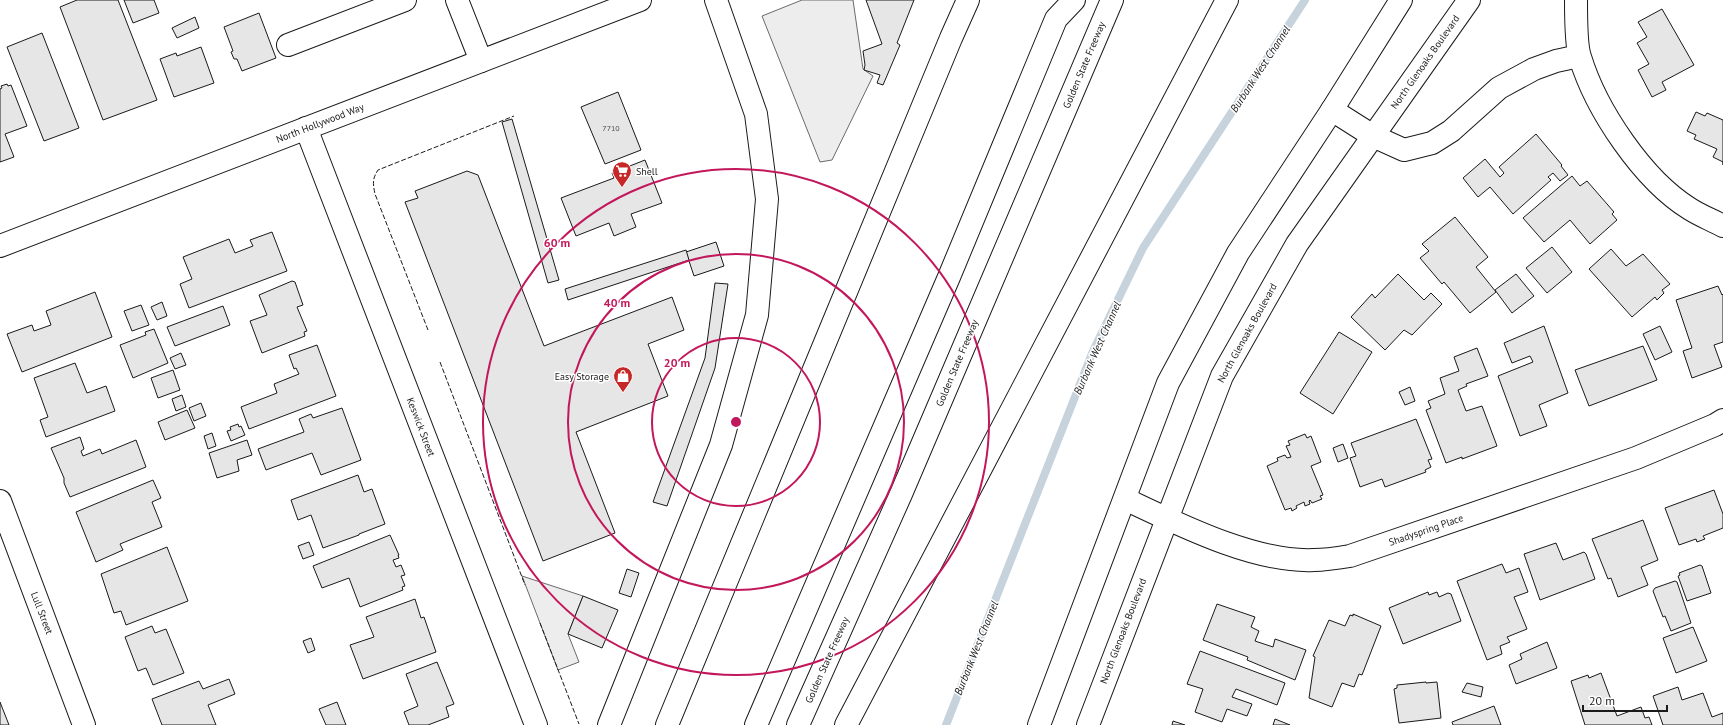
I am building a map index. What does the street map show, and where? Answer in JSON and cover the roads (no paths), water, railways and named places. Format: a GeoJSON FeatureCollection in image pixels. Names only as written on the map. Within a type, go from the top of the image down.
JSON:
{"type":"FeatureCollection","features":[{"type":"Feature","properties":{"kind":"main road"},"geometry":{"type":"LineString","coordinates":[[288,45],[405,0]]}},
{"type":"Feature","properties":{"kind":"main road"},"geometry":{"type":"LineString","coordinates":[[458,0],[481,61]]}},
{"type":"Feature","properties":{"kind":"main road","name":"North Hollywood Way"},"geometry":{"type":"LineString","coordinates":[[0,246],[640,0]]}},
{"type":"Feature","properties":{"kind":"main road"},"geometry":{"type":"LineString","coordinates":[[609,725],[721,445],[757,315],[766,199],[756,114],[716,0]]}},
{"type":"Feature","properties":{"kind":"main road"},"geometry":{"type":"LineString","coordinates":[[667,725],[968,0]]}},
{"type":"Feature","properties":{"kind":"main road"},"geometry":{"type":"LineString","coordinates":[[756,725],[949,277],[1056,19],[1074,0]]}},
{"type":"Feature","properties":{"kind":"main road","name":"Golden State Freeway"},"geometry":{"type":"LineString","coordinates":[[798,725],[900,494],[1112,0]]}},
{"type":"Feature","properties":{"kind":"main road"},"geometry":{"type":"LineString","coordinates":[[846,725],[1227,0]]}},
{"type":"Feature","properties":{"kind":"main road"},"geometry":{"type":"LineString","coordinates":[[1039,725],[1168,383],[1196,328],[1238,253],[1332,110],[1401,0]]}},
{"type":"Feature","properties":{"kind":"main road","name":"North Glenoaks Boulevard"},"geometry":{"type":"LineString","coordinates":[[1088,725],[1166,518],[1222,376],[1297,244],[1469,0]]}},
{"type":"Feature","properties":{"kind":"main road"},"geometry":{"type":"LineString","coordinates":[[1576,0],[1579,56],[1599,102],[1624,143],[1654,180],[1690,209],[1723,226]]}},
{"type":"Feature","properties":{"kind":"main road"},"geometry":{"type":"LineString","coordinates":[[1332,110],[1373,136],[1404,150],[1432,143],[1451,131],[1499,88],[1534,69],[1556,61],[1579,56]]}},
{"type":"Feature","properties":{"kind":"main road","name":"Keswick Street"},"geometry":{"type":"LineString","coordinates":[[306,128],[536,725]]}},
{"type":"Feature","properties":{"kind":"main road","name":"Shadyspring Place"},"geometry":{"type":"LineString","coordinates":[[1125,499],[1209,537],[1270,556],[1313,560],[1350,556],[1636,458],[1715,425],[1723,420]]}},
{"type":"Feature","properties":{"kind":"main road","name":"Lull Street"},"geometry":{"type":"LineString","coordinates":[[0,501],[84,725]]}},
{"type":"Feature","properties":{"kind":"waterway","name":"Burbank West Channel"},"geometry":{"type":"LineString","coordinates":[[946,725],[1093,351],[1143,248],[1305,0]]}},
{"type":"Feature","properties":{"kind":"place","name":"Shell"},"geometry":{"type":"Point","coordinates":[622,188]}},
{"type":"Feature","properties":{"kind":"place","name":"Easy Storage"},"geometry":{"type":"Point","coordinates":[623,393]}}]}
